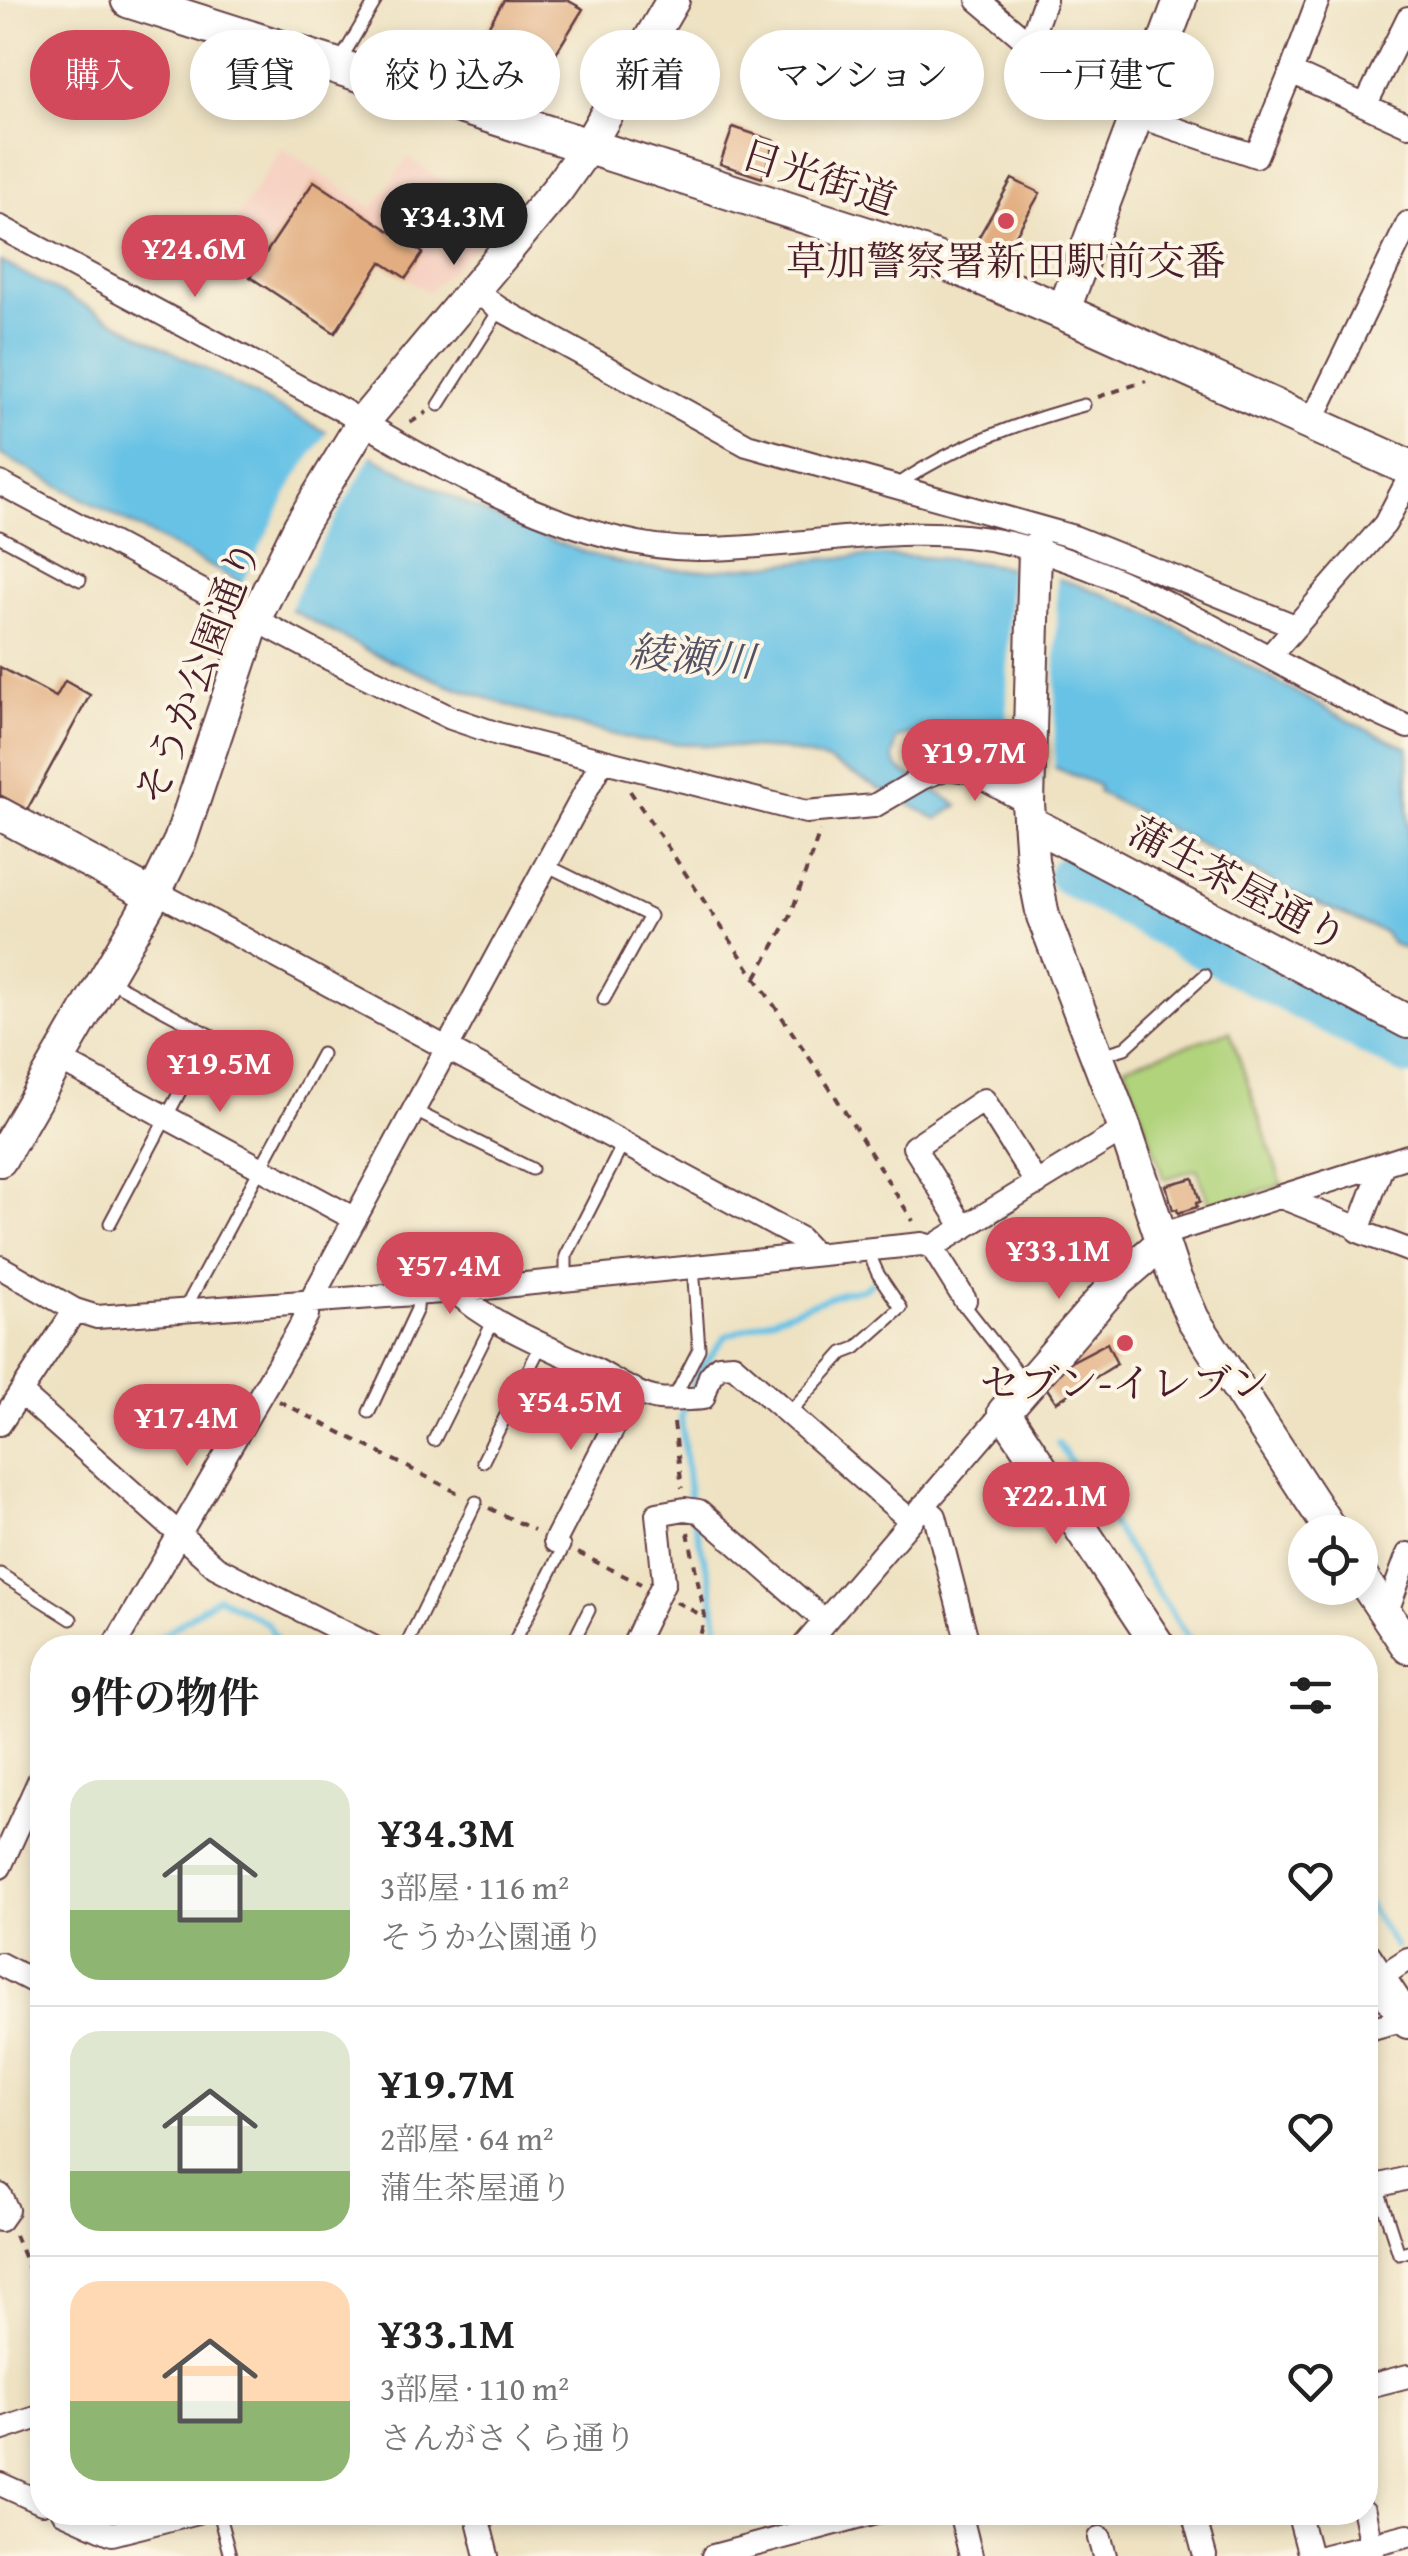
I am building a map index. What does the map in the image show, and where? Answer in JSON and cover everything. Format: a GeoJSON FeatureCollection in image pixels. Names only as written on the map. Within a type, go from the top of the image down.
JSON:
{"type":"FeatureCollection","features":[{"type":"Feature","properties":{"kind":"main road","name":"日光街道"},"geometry":{"type":"LineString","coordinates":[[129,0],[179,8],[965,270],[1408,466]]}},
{"type":"Feature","properties":{"kind":"street","name":"そうか公園通り"},"geometry":{"type":"LineString","coordinates":[[0,1160],[154,894],[197,797],[256,615],[300,526],[358,431],[487,300],[588,146],[673,0]]}},
{"type":"Feature","properties":{"kind":"street"},"geometry":{"type":"LineString","coordinates":[[978,0],[1013,30]]}},
{"type":"Feature","properties":{"kind":"street"},"geometry":{"type":"LineString","coordinates":[[1034,30],[1045,0]]}},
{"type":"Feature","properties":{"kind":"street"},"geometry":{"type":"LineString","coordinates":[[1169,30],[1180,0]]}},
{"type":"Feature","properties":{"kind":"street"},"geometry":{"type":"LineString","coordinates":[[1149,120],[1256,156],[1318,0]]}},
{"type":"Feature","properties":{"kind":"street"},"geometry":{"type":"LineString","coordinates":[[1366,104],[1408,18]]}},
{"type":"Feature","properties":{"kind":"street"},"geometry":{"type":"LineString","coordinates":[[1291,72],[1408,125]]}},
{"type":"Feature","properties":{"kind":"street"},"geometry":{"type":"LineString","coordinates":[[1063,312],[1135,120]]}},
{"type":"Feature","properties":{"kind":"street"},"geometry":{"type":"LineString","coordinates":[[1311,423],[1408,223]]}},
{"type":"Feature","properties":{"kind":"street"},"geometry":{"type":"LineString","coordinates":[[0,228],[358,431],[540,513],[602,533],[696,550],[874,534],[979,538],[1035,560],[1154,596],[1365,709],[1408,727]]}},
{"type":"Feature","properties":{"kind":"street"},"geometry":{"type":"LineString","coordinates":[[487,300],[747,445],[1074,537],[1295,626]]}},
{"type":"Feature","properties":{"kind":"street"},"geometry":{"type":"LineString","coordinates":[[1269,657],[1385,524],[1408,480]]}},
{"type":"Feature","properties":{"kind":"street"},"geometry":{"type":"LineString","coordinates":[[0,483],[451,718],[498,734],[806,812],[874,806],[947,768],[969,771],[1029,805]]}},
{"type":"Feature","properties":{"kind":"street"},"geometry":{"type":"LineString","coordinates":[[1035,560],[1029,805],[1043,916],[1193,1318],[1321,1515]]}},
{"type":"Feature","properties":{"kind":"street"},"geometry":{"type":"LineString","coordinates":[[120,1635],[306,1315],[308,1302],[606,762]]}},
{"type":"Feature","properties":{"kind":"street","name":"蒲生茶屋通り"},"geometry":{"type":"LineString","coordinates":[[1029,805],[1408,1022]]}},
{"type":"Feature","properties":{"kind":"street"},"geometry":{"type":"LineString","coordinates":[[0,814],[799,1238],[814,1254]]}},
{"type":"Feature","properties":{"kind":"street"},"geometry":{"type":"LineString","coordinates":[[58,1059],[355,1219]]}},
{"type":"Feature","properties":{"kind":"street"},"geometry":{"type":"LineString","coordinates":[[964,1228],[914,1146],[984,1100],[1038,1184]]}},
{"type":"Feature","properties":{"kind":"street"},"geometry":{"type":"LineString","coordinates":[[0,1267],[75,1310],[97,1317],[456,1291],[927,1246],[964,1228],[1125,1130]]}},
{"type":"Feature","properties":{"kind":"street"},"geometry":{"type":"LineString","coordinates":[[814,1635],[1118,1280],[1161,1239],[1408,1156]]}},
{"type":"Feature","properties":{"kind":"street"},"geometry":{"type":"LineString","coordinates":[[1383,1164],[1358,1230],[1408,1250]]}},
{"type":"Feature","properties":{"kind":"street"},"geometry":{"type":"LineString","coordinates":[[1281,1197],[1360,1228]]}},
{"type":"Feature","properties":{"kind":"street"},"geometry":{"type":"LineString","coordinates":[[927,1246],[966,1300]]}},
{"type":"Feature","properties":{"kind":"street"},"geometry":{"type":"LineString","coordinates":[[456,1291],[469,1304],[494,1318],[660,1400],[703,1398],[710,1376],[719,1366],[733,1366],[788,1414],[917,1513],[935,1516],[966,1635]]}},
{"type":"Feature","properties":{"kind":"street"},"geometry":{"type":"LineString","coordinates":[[0,1424],[75,1310]]}},
{"type":"Feature","properties":{"kind":"street"},"geometry":{"type":"LineString","coordinates":[[560,1544],[633,1390]]}},
{"type":"Feature","properties":{"kind":"street"},"geometry":{"type":"LineString","coordinates":[[21,1393],[216,1567],[349,1635]]}},
{"type":"Feature","properties":{"kind":"street"},"geometry":{"type":"LineString","coordinates":[[1004,1412],[1151,1635]]}},
{"type":"Feature","properties":{"kind":"street"},"geometry":{"type":"LineString","coordinates":[[638,1635],[664,1582],[657,1514],[705,1504],[826,1621]]}},
{"type":"Feature","properties":{"kind":"street"},"geometry":{"type":"LineString","coordinates":[[1386,1614],[1408,1554]]}},
{"type":"Feature","properties":{"kind":"street"},"geometry":{"type":"LineString","coordinates":[[1378,1602],[1408,1647]]}},
{"type":"Feature","properties":{"kind":"street"},"geometry":{"type":"LineString","coordinates":[[0,1867],[30,1801]]}},
{"type":"Feature","properties":{"kind":"street"},"geometry":{"type":"LineString","coordinates":[[1378,1966],[1408,1958]]}},
{"type":"Feature","properties":{"kind":"street"},"geometry":{"type":"LineString","coordinates":[[0,1964],[30,1980]]}},
{"type":"Feature","properties":{"kind":"street"},"geometry":{"type":"LineString","coordinates":[[1378,1976],[1407,2021],[1378,2027]]}},
{"type":"Feature","properties":{"kind":"street"},"geometry":{"type":"LineString","coordinates":[[1378,2186],[1408,2178]]}},
{"type":"Feature","properties":{"kind":"street"},"geometry":{"type":"LineString","coordinates":[[1378,2384],[1408,2378]]}},
{"type":"Feature","properties":{"kind":"street"},"geometry":{"type":"LineString","coordinates":[[0,2430],[30,2420]]}},
{"type":"Feature","properties":{"kind":"street"},"geometry":{"type":"LineString","coordinates":[[0,2484],[30,2498]]}},
{"type":"Feature","properties":{"kind":"street"},"geometry":{"type":"LineString","coordinates":[[92,2525],[112,2534],[147,2525]]}},
{"type":"Feature","properties":{"kind":"street"},"geometry":{"type":"LineString","coordinates":[[479,2525],[487,2556]]}},
{"type":"Feature","properties":{"kind":"street"},"geometry":{"type":"LineString","coordinates":[[713,2556],[782,2547],[814,2525]]}},
{"type":"Feature","properties":{"kind":"street"},"geometry":{"type":"LineString","coordinates":[[963,2525],[971,2556]]}},
{"type":"Feature","properties":{"kind":"street"},"geometry":{"type":"LineString","coordinates":[[1197,2525],[1205,2556]]}},
{"type":"Feature","properties":{"kind":"street"},"geometry":{"type":"LineString","coordinates":[[1302,2525],[1310,2556]]}},
{"type":"Feature","properties":{"kind":"street"},"geometry":{"type":"LineString","coordinates":[[1325,2556],[1369,2534],[1408,2535]]}},
{"type":"Feature","properties":{"kind":"lane"},"geometry":{"type":"LineString","coordinates":[[338,64],[376,0]]}},
{"type":"Feature","properties":{"kind":"lane"},"geometry":{"type":"LineString","coordinates":[[440,405],[487,300]]}},
{"type":"Feature","properties":{"kind":"lane"},"geometry":{"type":"LineString","coordinates":[[896,486],[976,443],[1043,416],[1084,406]]}},
{"type":"Feature","properties":{"kind":"lane"},"geometry":{"type":"LineString","coordinates":[[0,537],[80,580]]}},
{"type":"Feature","properties":{"kind":"lane"},"geometry":{"type":"LineString","coordinates":[[548,866],[650,916],[604,998]]}},
{"type":"Feature","properties":{"kind":"lane"},"geometry":{"type":"LineString","coordinates":[[1097,1056],[1125,1048],[1205,976]]}},
{"type":"Feature","properties":{"kind":"lane"},"geometry":{"type":"LineString","coordinates":[[106,979],[210,1035],[110,1224]]}},
{"type":"Feature","properties":{"kind":"lane"},"geometry":{"type":"LineString","coordinates":[[190,1310],[188,1303],[322,1054]]}},
{"type":"Feature","properties":{"kind":"lane"},"geometry":{"type":"LineString","coordinates":[[415,1111],[532,1169]]}},
{"type":"Feature","properties":{"kind":"lane"},"geometry":{"type":"LineString","coordinates":[[566,1278],[566,1256],[623,1144]]}},
{"type":"Feature","properties":{"kind":"lane"},"geometry":{"type":"LineString","coordinates":[[788,1414],[843,1353],[856,1348],[901,1308],[867,1249]]}},
{"type":"Feature","properties":{"kind":"lane"},"geometry":{"type":"LineString","coordinates":[[682,1398],[699,1349],[693,1266]]}},
{"type":"Feature","properties":{"kind":"lane"},"geometry":{"type":"LineString","coordinates":[[369,1412],[417,1310],[418,1293]]}},
{"type":"Feature","properties":{"kind":"lane"},"geometry":{"type":"LineString","coordinates":[[966,1300],[966,1306],[1028,1386]]}},
{"type":"Feature","properties":{"kind":"lane"},"geometry":{"type":"LineString","coordinates":[[434,1440],[494,1318]]}},
{"type":"Feature","properties":{"kind":"lane"},"geometry":{"type":"LineString","coordinates":[[483,1461],[542,1343]]}},
{"type":"Feature","properties":{"kind":"lane"},"geometry":{"type":"LineString","coordinates":[[411,1635],[476,1502]]}},
{"type":"Feature","properties":{"kind":"lane"},"geometry":{"type":"LineString","coordinates":[[517,1635],[560,1544]]}},
{"type":"Feature","properties":{"kind":"lane"},"geometry":{"type":"LineString","coordinates":[[0,1574],[71,1619]]}},
{"type":"Feature","properties":{"kind":"lane"},"geometry":{"type":"LineString","coordinates":[[576,1635],[589,1610]]}},
{"type":"Feature","properties":{"kind":"lane"},"geometry":{"type":"LineString","coordinates":[[1378,2204],[1399,2254],[1408,2252]]}},
{"type":"Feature","properties":{"kind":"lane"},"geometry":{"type":"LineString","coordinates":[[222,2525],[230,2556]]}},
{"type":"Feature","properties":{"kind":"path"},"geometry":{"type":"LineString","coordinates":[[1084,406],[1087,401],[1188,368]]}},
{"type":"Feature","properties":{"kind":"path"},"geometry":{"type":"LineString","coordinates":[[406,426],[440,405]]}},
{"type":"Feature","properties":{"kind":"path"},"geometry":{"type":"LineString","coordinates":[[606,762],[756,977],[927,1246]]}},
{"type":"Feature","properties":{"kind":"path"},"geometry":{"type":"LineString","coordinates":[[756,977],[790,917],[824,810]]}},
{"type":"Feature","properties":{"kind":"path"},"geometry":{"type":"LineString","coordinates":[[1,2210],[10,2221],[30,2270]]}},
{"type":"Feature","properties":{"kind":"shaded area"},"geometry":{"type":"Polygon","coordinates":[[[282,148],[373,208],[408,157],[503,221],[428,292],[381,262],[335,333],[213,253],[282,148]]]}},
{"type":"Feature","properties":{"kind":"green space"},"geometry":{"type":"Polygon","coordinates":[[[1230,1031],[1282,1185],[1210,1207],[1197,1169],[1164,1179],[1125,1066],[1230,1031]]]}},
{"type":"Feature","properties":{"kind":"water","name":"綾瀬川"},"geometry":{"type":"Polygon","coordinates":[[[0,261],[446,494],[510,524],[610,560],[695,570],[859,557],[969,562],[1065,581],[1166,622],[1359,726],[1408,748],[1408,949],[1392,944],[1384,932],[1300,896],[1098,792],[1099,786],[1011,749],[911,734],[896,739],[893,758],[899,769],[958,805],[937,819],[826,760],[784,750],[639,741],[533,714],[370,652],[0,454],[0,261]]]}},
{"type":"Feature","properties":{"kind":"pier"},"geometry":{"type":"Polygon","coordinates":[[[330,428],[374,451],[314,556],[288,613],[240,587],[295,479],[330,428]]]}},
{"type":"Feature","properties":{"kind":"pier"},"geometry":{"type":"Polygon","coordinates":[[[1010,563],[1057,576],[1054,773],[1006,754],[1010,563]]]}},
{"type":"Feature","properties":{"kind":"building"},"geometry":{"type":"Polygon","coordinates":[[[504,0],[567,0],[583,9],[560,47],[560,30],[486,30],[504,0]]]}},
{"type":"Feature","properties":{"kind":"building"},"geometry":{"type":"Polygon","coordinates":[[[733,127],[775,141],[762,178],[720,164],[733,127]]]}},
{"type":"Feature","properties":{"kind":"building","name":"草加警察署新田駅前交番"},"geometry":{"type":"Polygon","coordinates":[[[1012,179],[1040,193],[1001,261],[972,249],[1012,179]]]}},
{"type":"Feature","properties":{"kind":"building"},"geometry":{"type":"Polygon","coordinates":[[[314,181],[423,253],[406,278],[381,262],[335,333],[250,277],[314,181]]]}},
{"type":"Feature","properties":{"kind":"building"},"geometry":{"type":"Polygon","coordinates":[[[0,667],[56,697],[65,681],[90,695],[27,810],[0,795],[0,667]]]}},
{"type":"Feature","properties":{"kind":"building"},"geometry":{"type":"Polygon","coordinates":[[[1193,1178],[1200,1202],[1197,1207],[1178,1213],[1173,1210],[1166,1185],[1193,1178]]]}},
{"type":"Feature","properties":{"kind":"building"},"geometry":{"type":"Polygon","coordinates":[[[1107,1343],[1117,1364],[1056,1402],[1046,1387],[1065,1365],[1107,1343]]]}},
{"type":"Feature","properties":{"kind":"waterway"},"geometry":{"type":"LineString","coordinates":[[1068,875],[1213,954]]}},
{"type":"Feature","properties":{"kind":"waterway"},"geometry":{"type":"LineString","coordinates":[[1225,960],[1408,1056]]}},
{"type":"Feature","properties":{"kind":"waterway"},"geometry":{"type":"LineString","coordinates":[[689,1394],[702,1367],[726,1336],[871,1283]]}},
{"type":"Feature","properties":{"kind":"waterway"},"geometry":{"type":"LineString","coordinates":[[685,1406],[681,1417],[690,1502]]}},
{"type":"Feature","properties":{"kind":"waterway"},"geometry":{"type":"LineString","coordinates":[[1058,1443],[1186,1635]]}},
{"type":"Feature","properties":{"kind":"waterway"},"geometry":{"type":"LineString","coordinates":[[692,1514],[710,1579],[717,1624],[713,1635]]}},
{"type":"Feature","properties":{"kind":"waterway"},"geometry":{"type":"LineString","coordinates":[[164,1635],[218,1597],[267,1623],[274,1635]]}},
{"type":"Feature","properties":{"kind":"waterway"},"geometry":{"type":"LineString","coordinates":[[1378,1920],[1395,1946]]}},
{"type":"Feature","properties":{"kind":"place","name":"草加警察署新田駅前交番"},"geometry":{"type":"Point","coordinates":[1006,221]}},
{"type":"Feature","properties":{"kind":"place","name":"セブン-イレブン"},"geometry":{"type":"Point","coordinates":[1125,1343]}}]}
